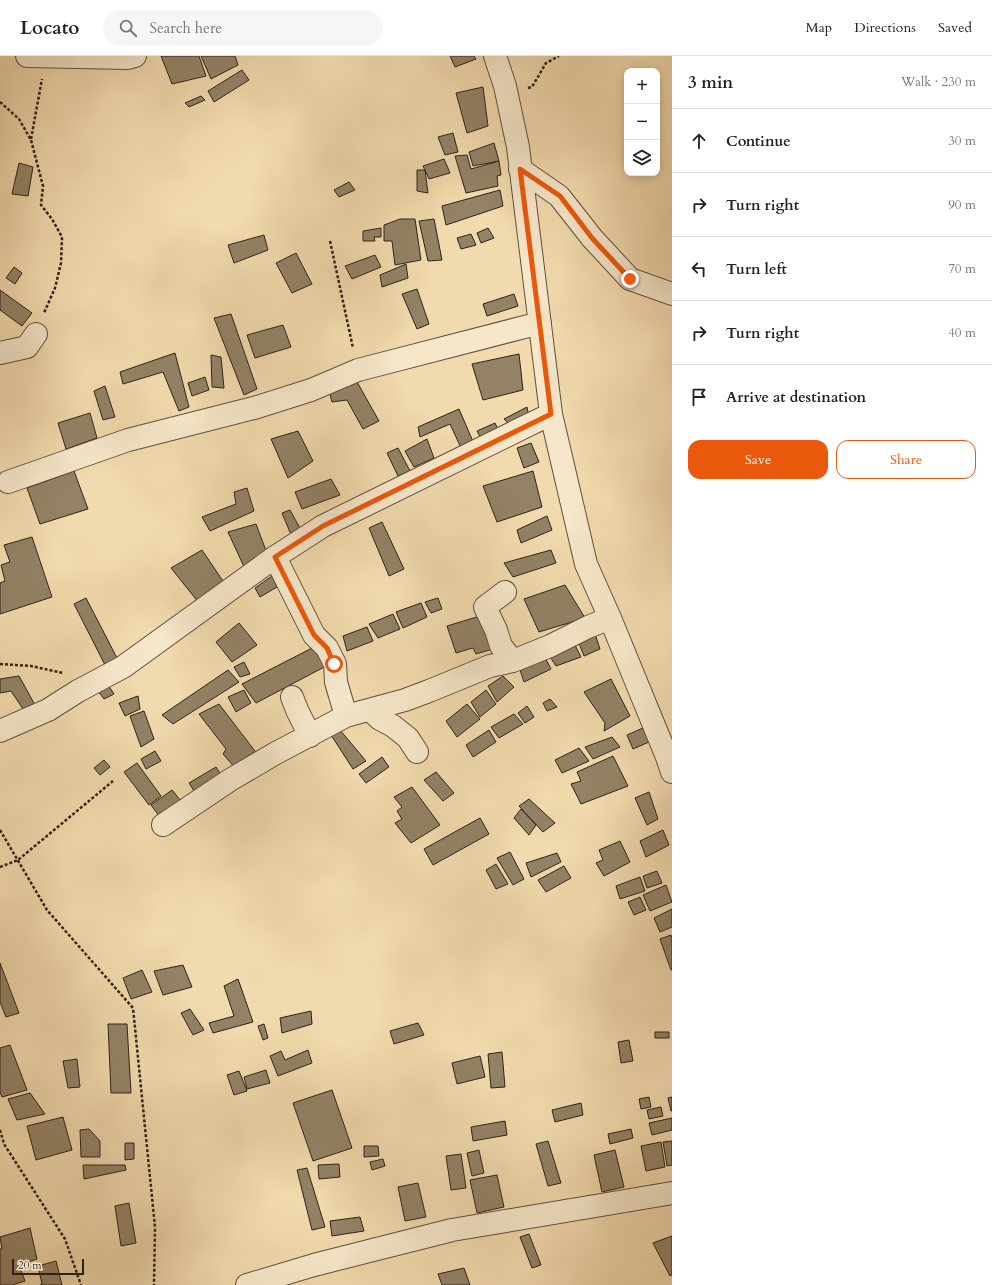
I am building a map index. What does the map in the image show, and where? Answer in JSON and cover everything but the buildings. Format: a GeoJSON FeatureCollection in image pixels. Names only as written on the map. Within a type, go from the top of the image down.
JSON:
{"type":"FeatureCollection","features":[{"type":"Feature","properties":{"kind":"street"},"geometry":{"type":"LineString","coordinates":[[27,56],[128,58],[135,56]]}},
{"type":"Feature","properties":{"kind":"street"},"geometry":{"type":"LineString","coordinates":[[495,56],[507,95],[518,147],[551,414],[586,564],[670,761]]}},
{"type":"Feature","properties":{"kind":"street"},"geometry":{"type":"LineString","coordinates":[[520,169],[560,196],[592,238],[630,279],[672,294]]}},
{"type":"Feature","properties":{"kind":"street"},"geometry":{"type":"LineString","coordinates":[[8,482],[128,440],[254,408],[310,390],[358,370],[540,323]]}},
{"type":"Feature","properties":{"kind":"street"},"geometry":{"type":"LineString","coordinates":[[0,353],[27,347],[36,334]]}},
{"type":"Feature","properties":{"kind":"street"},"geometry":{"type":"LineString","coordinates":[[0,731],[48,710],[78,691],[123,667],[275,557],[323,526],[551,414]]}},
{"type":"Feature","properties":{"kind":"street"},"geometry":{"type":"LineString","coordinates":[[275,557],[314,635],[327,648],[334,664],[336,682],[346,716]]}},
{"type":"Feature","properties":{"kind":"street"},"geometry":{"type":"LineString","coordinates":[[505,592],[485,606],[496,630],[501,646],[513,661]]}},
{"type":"Feature","properties":{"kind":"street"},"geometry":{"type":"LineString","coordinates":[[164,825],[230,780],[276,753],[346,716],[430,691],[490,666],[513,661],[550,646],[610,618]]}},
{"type":"Feature","properties":{"kind":"street"},"geometry":{"type":"LineString","coordinates":[[292,697],[310,736]]}},
{"type":"Feature","properties":{"kind":"street"},"geometry":{"type":"LineString","coordinates":[[370,710],[380,720],[393,726],[408,738],[417,752]]}},
{"type":"Feature","properties":{"kind":"street"},"geometry":{"type":"LineString","coordinates":[[247,1285],[314,1265],[452,1230],[672,1193]]}},
{"type":"Feature","properties":{"kind":"path"},"geometry":{"type":"LineString","coordinates":[[507,95],[532,87],[546,63],[559,56]]}},
{"type":"Feature","properties":{"kind":"path"},"geometry":{"type":"LineString","coordinates":[[31,140],[41,82],[52,57]]}},
{"type":"Feature","properties":{"kind":"path"},"geometry":{"type":"LineString","coordinates":[[0,102],[19,119],[31,140],[43,186],[41,205],[52,219],[62,237],[61,263],[55,288],[36,334]]}},
{"type":"Feature","properties":{"kind":"path"},"geometry":{"type":"LineString","coordinates":[[330,241],[358,370]]}},
{"type":"Feature","properties":{"kind":"path"},"geometry":{"type":"LineString","coordinates":[[0,664],[31,666],[98,681]]}},
{"type":"Feature","properties":{"kind":"path"},"geometry":{"type":"LineString","coordinates":[[0,866],[18,860],[113,781]]}},
{"type":"Feature","properties":{"kind":"path"},"geometry":{"type":"LineString","coordinates":[[0,830],[47,910],[133,1008],[155,1227],[154,1285]]}},
{"type":"Feature","properties":{"kind":"path"},"geometry":{"type":"LineString","coordinates":[[0,1130],[4,1144],[65,1239],[81,1285]]}},
{"type":"Feature","properties":{"kind":"route"},"geometry":{"type":"LineString","coordinates":[[334,664],[327,648],[314,635],[275,557],[323,526],[551,414],[520,169],[560,196],[592,238],[630,279]]}}]}
